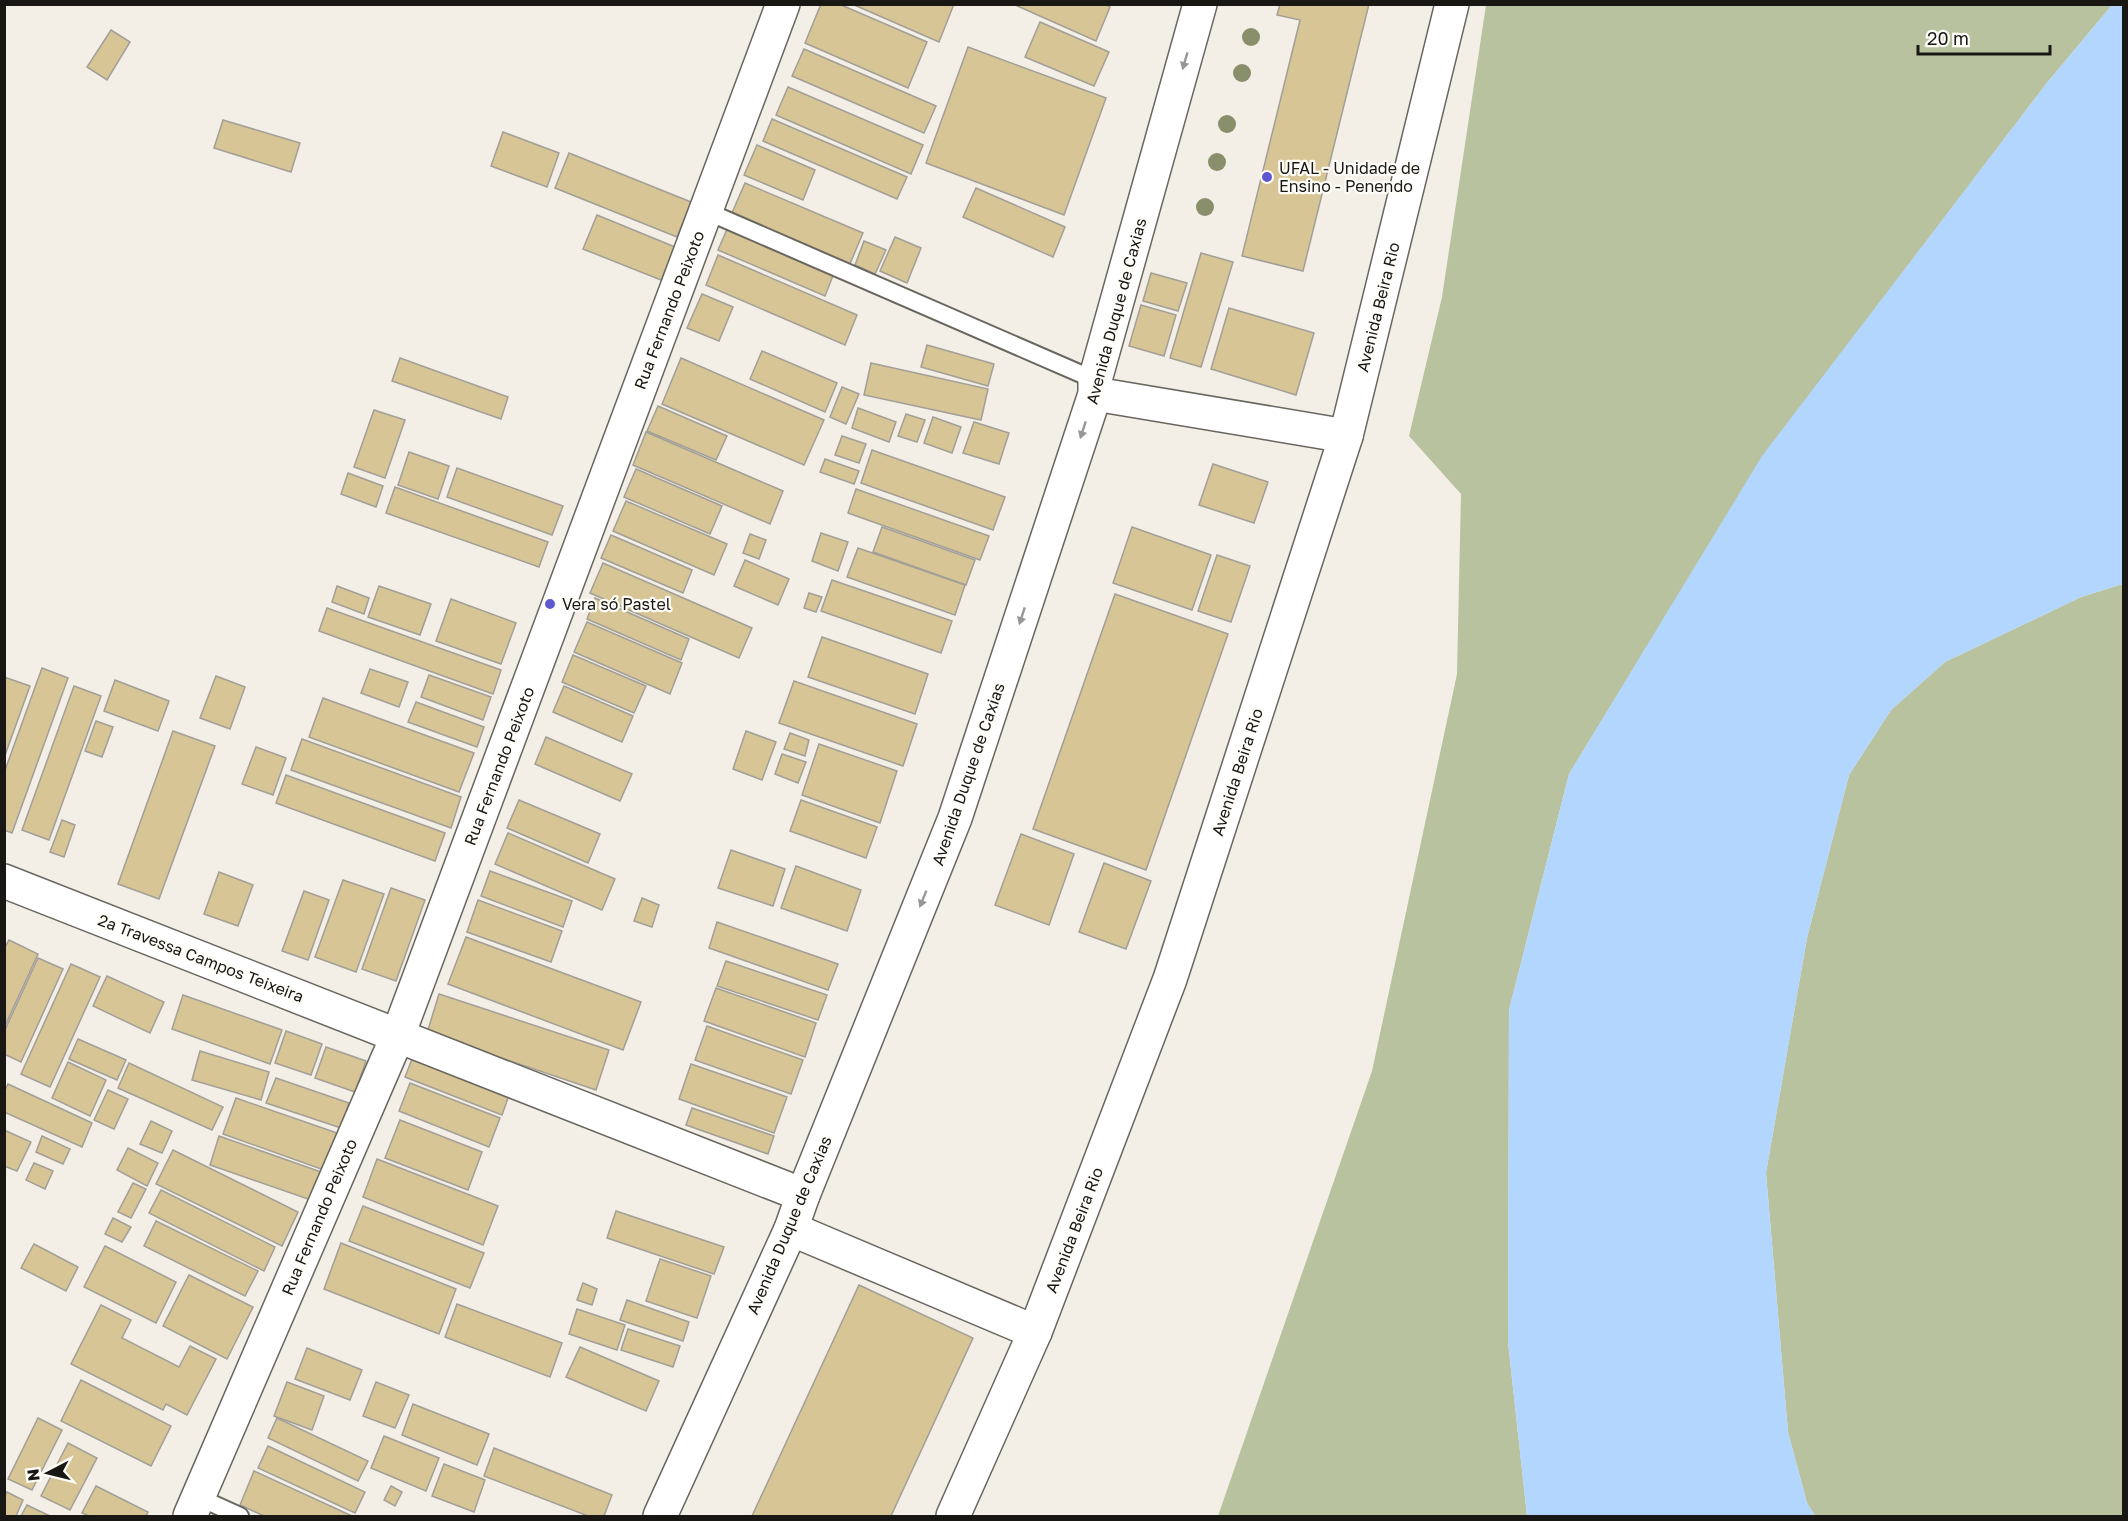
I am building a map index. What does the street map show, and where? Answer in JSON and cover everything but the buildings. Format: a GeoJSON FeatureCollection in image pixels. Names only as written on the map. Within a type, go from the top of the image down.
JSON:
{"type":"FeatureCollection","features":[{"type":"Feature","properties":{"kind":"main road","name":"Rua Fernando Peixoto"},"geometry":{"type":"LineString","coordinates":[[194,1507],[398,1035],[783,4]]}},
{"type":"Feature","properties":{"kind":"main road","name":"Avenida Duque de Caxias"},"geometry":{"type":"LineString","coordinates":[[660,1516],[791,1229],[955,818],[1095,387],[1200,4]]}},
{"type":"Feature","properties":{"kind":"main road","name":"Avenida Beira Rio"},"geometry":{"type":"LineString","coordinates":[[953,1516],[1035,1332],[1170,980],[1346,436],[1452,4]]}},
{"type":"Feature","properties":{"kind":"main road"},"geometry":{"type":"LineString","coordinates":[[1095,387],[1346,436]]}},
{"type":"Feature","properties":{"kind":"main road","name":"2ª Travessa Campos Teixeira"},"geometry":{"type":"LineString","coordinates":[[4,881],[803,1195]]}},
{"type":"Feature","properties":{"kind":"main road"},"geometry":{"type":"LineString","coordinates":[[791,1229],[1035,1332]]}},
{"type":"Feature","properties":{"kind":"lane"},"geometry":{"type":"LineString","coordinates":[[706,211],[1095,387]]}},
{"type":"Feature","properties":{"kind":"lane"},"geometry":{"type":"LineString","coordinates":[[194,1507],[240,1516]]}},
{"type":"Feature","properties":{"kind":"green space"},"geometry":{"type":"Polygon","coordinates":[[[1486,5],[2112,5],[2046,84],[1763,456],[1569,774],[1509,1010],[1508,1342],[1527,1516],[1218,1516],[1372,1071],[1457,674],[1461,494],[1409,436],[1442,297],[1486,5]]]}},
{"type":"Feature","properties":{"kind":"green space"},"geometry":{"type":"Polygon","coordinates":[[[2123,584],[2123,1516],[1815,1516],[1807,1503],[1788,1432],[1766,1173],[1807,938],[1849,775],[1891,710],[1945,662],[2081,597],[2123,584]]]}},
{"type":"Feature","properties":{"kind":"water"},"geometry":{"type":"Polygon","coordinates":[[[2112,5],[2124,5],[2123,584],[2081,597],[1945,662],[1891,710],[1849,775],[1807,938],[1766,1173],[1788,1432],[1807,1503],[1815,1516],[1527,1516],[1508,1342],[1509,1010],[1569,774],[1762,456],[2046,84],[2112,5]]]}},
{"type":"Feature","properties":{"kind":"place","name":"UFAL - Unidade de Ensino - Penendo"},"geometry":{"type":"Point","coordinates":[1267,177]}},
{"type":"Feature","properties":{"kind":"place","name":"Vera só Pastel"},"geometry":{"type":"Point","coordinates":[550,604]}}]}
